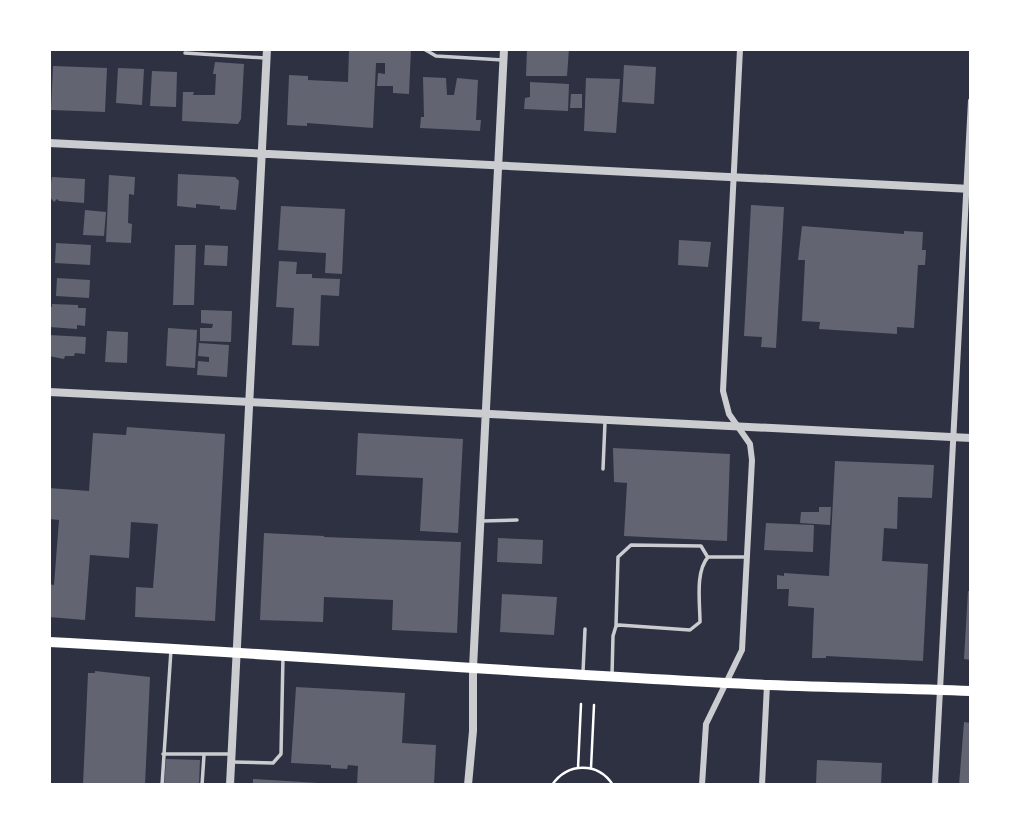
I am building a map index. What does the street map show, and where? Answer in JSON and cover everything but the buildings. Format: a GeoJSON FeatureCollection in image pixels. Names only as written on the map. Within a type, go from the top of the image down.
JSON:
{"type":"FeatureCollection","features":[{"type":"Feature","properties":{"kind":"main road"},"geometry":{"type":"LineString","coordinates":[[49,642],[236,651],[767,685],[971,691]]}},
{"type":"Feature","properties":{"kind":"street"},"geometry":{"type":"LineString","coordinates":[[468,785],[473,731],[473,668],[504,49]]}},
{"type":"Feature","properties":{"kind":"street"},"geometry":{"type":"LineString","coordinates":[[702,785],[706,724],[742,650],[747,557],[752,460],[750,444],[737,427],[724,401],[723,391],[740,49]]}},
{"type":"Feature","properties":{"kind":"street"},"geometry":{"type":"LineString","coordinates":[[230,785],[267,53]]}},
{"type":"Feature","properties":{"kind":"street"},"geometry":{"type":"LineString","coordinates":[[935,785],[969,188],[971,102]]}},
{"type":"Feature","properties":{"kind":"street"},"geometry":{"type":"LineString","coordinates":[[49,143],[969,188]]}},
{"type":"Feature","properties":{"kind":"street"},"geometry":{"type":"LineString","coordinates":[[49,392],[971,438]]}},
{"type":"Feature","properties":{"kind":"street"},"geometry":{"type":"LineString","coordinates":[[762,785],[767,685]]}},
{"type":"Feature","properties":{"kind":"lane"},"geometry":{"type":"LineString","coordinates":[[424,49],[436,56],[503,60]]}},
{"type":"Feature","properties":{"kind":"lane"},"geometry":{"type":"LineString","coordinates":[[185,53],[267,53]]}},
{"type":"Feature","properties":{"kind":"lane"},"geometry":{"type":"LineString","coordinates":[[603,469],[605,420]]}},
{"type":"Feature","properties":{"kind":"lane"},"geometry":{"type":"LineString","coordinates":[[480,521],[517,520]]}},
{"type":"Feature","properties":{"kind":"lane"},"geometry":{"type":"LineString","coordinates":[[612,676],[618,557],[631,545],[701,546],[708,557]]}},
{"type":"Feature","properties":{"kind":"lane"},"geometry":{"type":"LineString","coordinates":[[708,557],[747,557]]}},
{"type":"Feature","properties":{"kind":"lane"},"geometry":{"type":"LineString","coordinates":[[616,626],[694,627],[700,622],[701,571],[708,557]]}},
{"type":"Feature","properties":{"kind":"lane"},"geometry":{"type":"LineString","coordinates":[[583,674],[584,629]]}},
{"type":"Feature","properties":{"kind":"lane"},"geometry":{"type":"LineString","coordinates":[[162,785],[172,648]]}},
{"type":"Feature","properties":{"kind":"lane"},"geometry":{"type":"LineString","coordinates":[[163,754],[204,755],[273,763],[281,754],[283,655]]}},
{"type":"Feature","properties":{"kind":"lane"},"geometry":{"type":"LineString","coordinates":[[202,785],[204,755]]}},
{"type":"Feature","properties":{"kind":"path"},"geometry":{"type":"LineString","coordinates":[[578,768],[581,704]]}},
{"type":"Feature","properties":{"kind":"path"},"geometry":{"type":"LineString","coordinates":[[591,768],[594,705]]}},
{"type":"Feature","properties":{"kind":"path"},"geometry":{"type":"LineString","coordinates":[[552,785],[563,773],[578,768],[591,768],[606,776],[613,785]]}}]}
